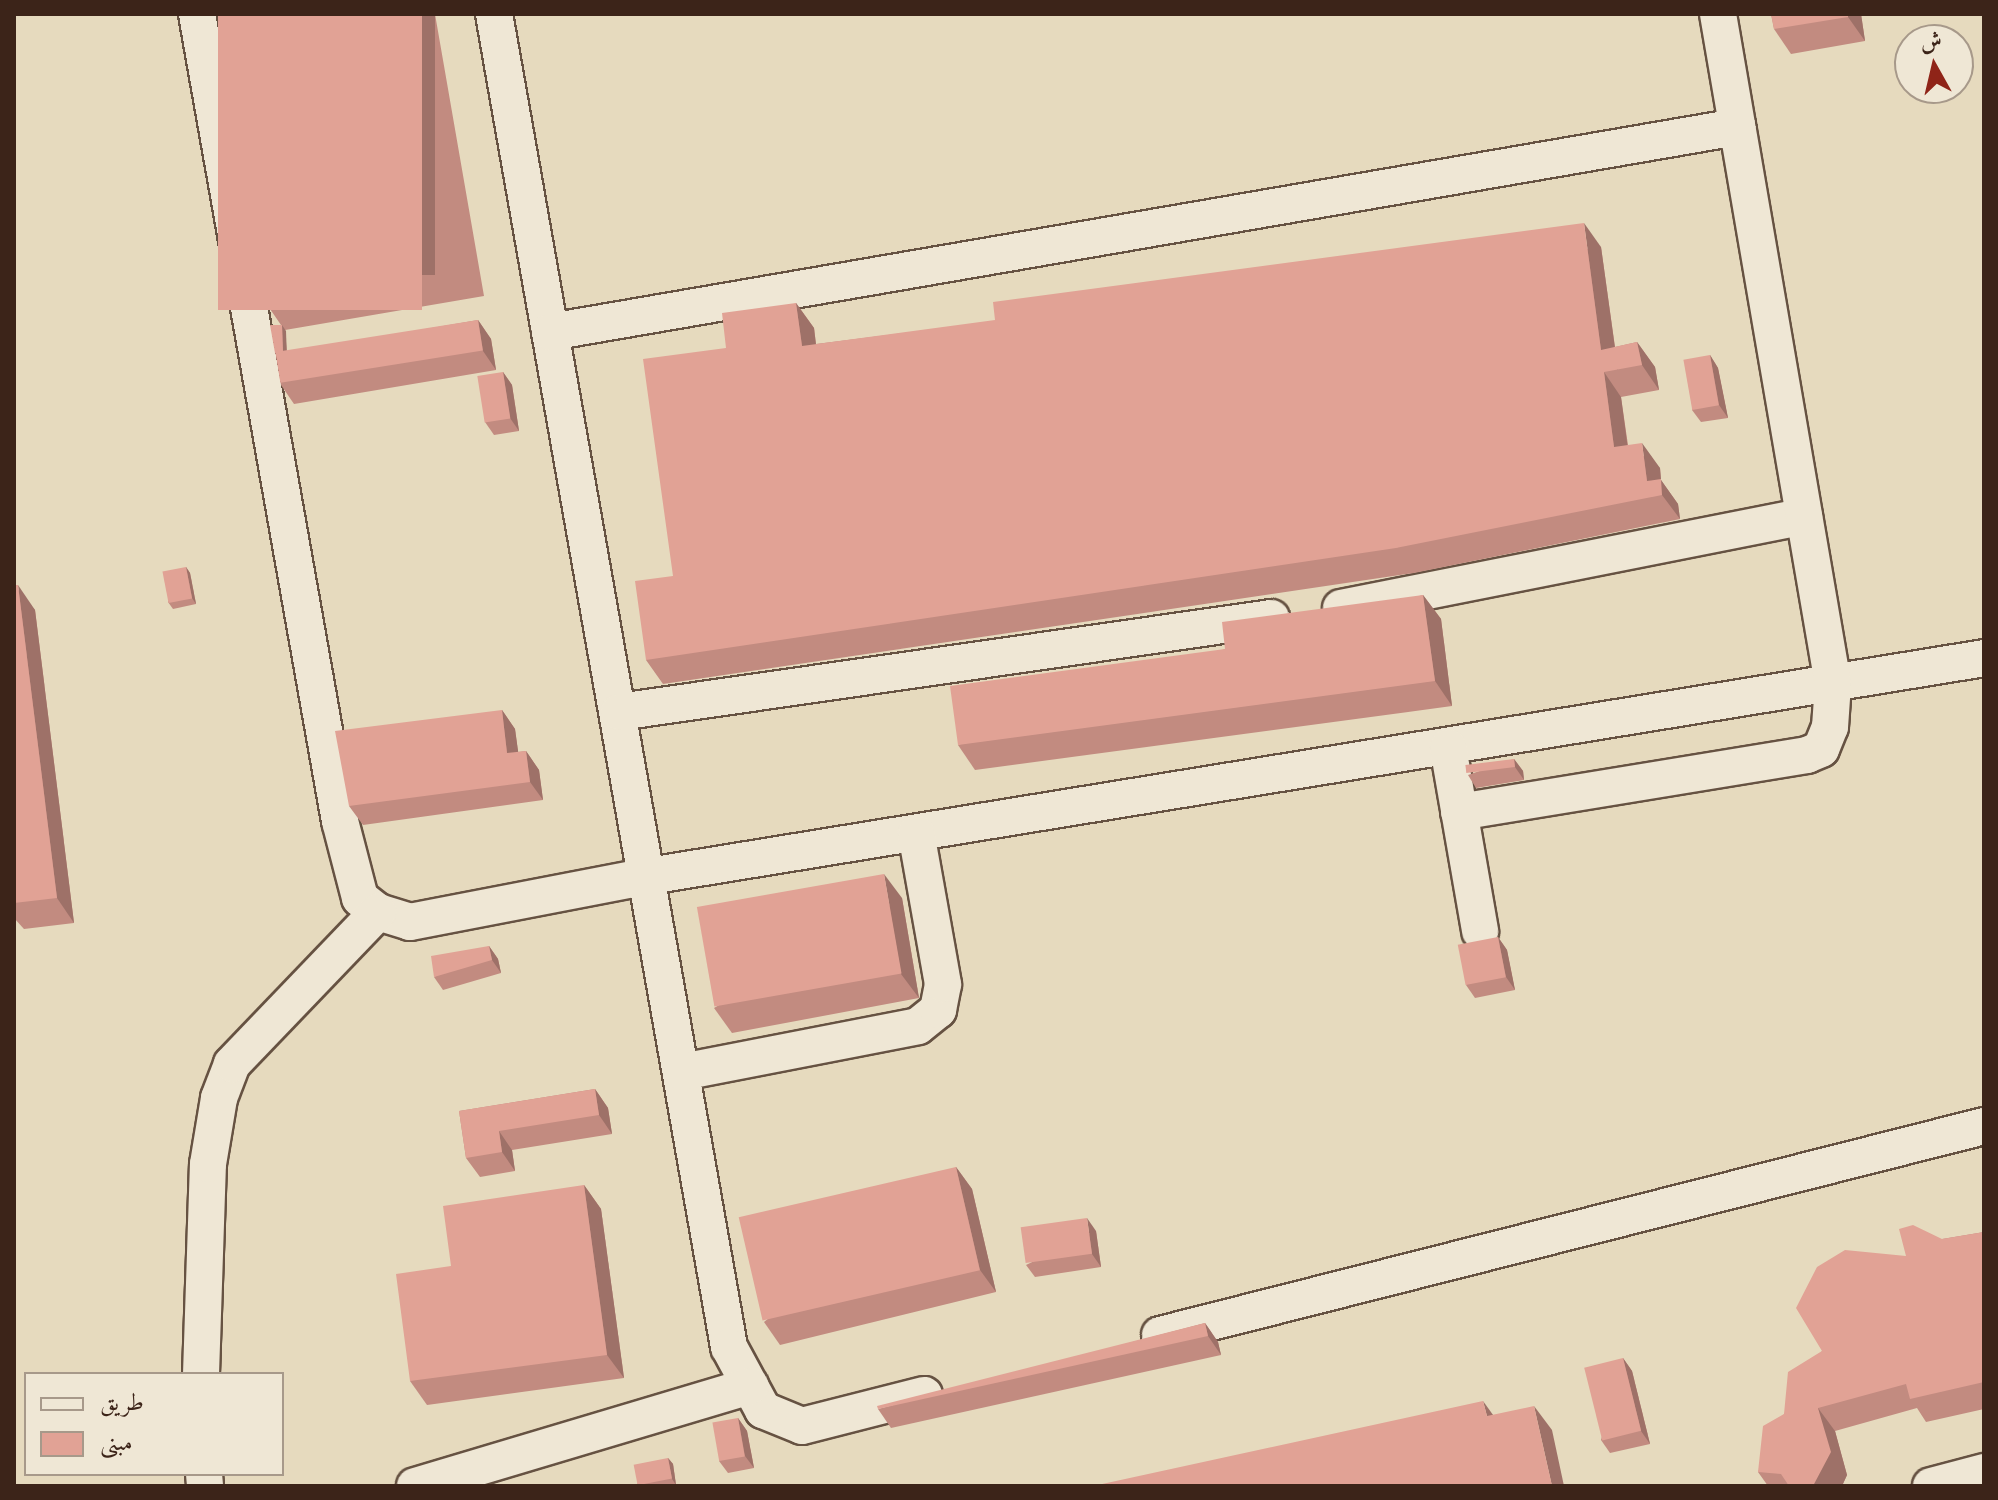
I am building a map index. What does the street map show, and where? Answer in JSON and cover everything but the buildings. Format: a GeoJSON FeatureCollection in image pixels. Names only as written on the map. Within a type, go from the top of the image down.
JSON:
{"type":"FeatureCollection","features":[{"type":"Feature","properties":{"kind":"lane"},"geometry":{"type":"LineString","coordinates":[[197,14],[340,821],[360,898],[378,912],[410,922],[649,876],[1984,658]]}},
{"type":"Feature","properties":{"kind":"lane"},"geometry":{"type":"LineString","coordinates":[[494,14],[649,876],[729,1347],[763,1410],[802,1426],[955,1387]]}},
{"type":"Feature","properties":{"kind":"lane"},"geometry":{"type":"LineString","coordinates":[[1459,812],[1807,755],[1821,749],[1830,727],[1833,684],[1718,14]]}},
{"type":"Feature","properties":{"kind":"lane"},"geometry":{"type":"LineString","coordinates":[[550,332],[1737,127]]}},
{"type":"Feature","properties":{"kind":"lane"},"geometry":{"type":"LineString","coordinates":[[619,712],[1349,607],[1804,516]]}},
{"type":"Feature","properties":{"kind":"lane"},"geometry":{"type":"LineString","coordinates":[[1448,747],[1480,931]]}},
{"type":"Feature","properties":{"kind":"lane"},"geometry":{"type":"LineString","coordinates":[[682,1072],[918,1026],[938,1010],[943,984],[916,833]]}},
{"type":"Feature","properties":{"kind":"lane"},"geometry":{"type":"LineString","coordinates":[[201,1372],[208,1164],[219,1098],[232,1064],[378,912]]}},
{"type":"Feature","properties":{"kind":"lane"},"geometry":{"type":"LineString","coordinates":[[1124,1344],[1984,1126]]}},
{"type":"Feature","properties":{"kind":"lane"},"geometry":{"type":"LineString","coordinates":[[415,1486],[750,1386]]}},
{"type":"Feature","properties":{"kind":"lane"},"geometry":{"type":"LineString","coordinates":[[1931,1486],[1984,1472]]}}]}
